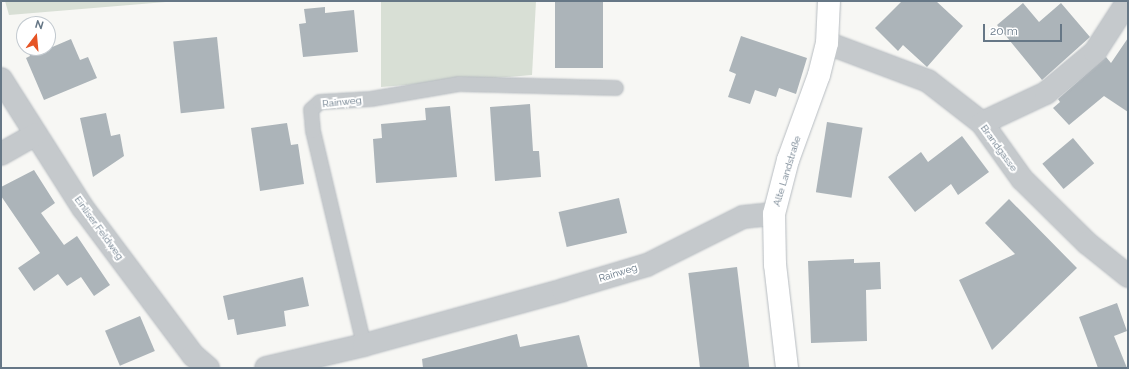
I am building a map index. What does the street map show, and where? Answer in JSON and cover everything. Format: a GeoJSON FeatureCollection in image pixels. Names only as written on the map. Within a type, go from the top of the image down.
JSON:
{"type":"FeatureCollection","features":[{"type":"Feature","properties":{"kind":"main road","name":"Alte Landstraße"},"geometry":{"type":"LineString","coordinates":[[787,368],[775,265],[774,214],[827,43],[829,1]]}},
{"type":"Feature","properties":{"kind":"street"},"geometry":{"type":"LineString","coordinates":[[982,123],[1046,93],[1095,52],[1128,1]]}},
{"type":"Feature","properties":{"kind":"street","name":"Brandgasse"},"geometry":{"type":"LineString","coordinates":[[827,43],[928,81],[982,123],[1022,179],[1087,243],[1128,276]]}},
{"type":"Feature","properties":{"kind":"street","name":"Einliser Feldweg"},"geometry":{"type":"LineString","coordinates":[[1,79],[83,208],[193,355],[208,368]]}},
{"type":"Feature","properties":{"kind":"street"},"geometry":{"type":"LineString","coordinates":[[1,154],[36,134]]}},
{"type":"Feature","properties":{"kind":"street","name":"Rainweg"},"geometry":{"type":"LineString","coordinates":[[266,368],[364,345],[647,265],[743,217],[774,214]]}},
{"type":"Feature","properties":{"kind":"lane","name":"Rainweg"},"geometry":{"type":"LineString","coordinates":[[364,345],[313,131],[311,110],[320,102],[371,99],[459,84],[616,88]]}},
{"type":"Feature","properties":{"kind":"shaded area"},"geometry":{"type":"Polygon","coordinates":[[[5,1],[178,1],[9,15],[5,1]]]}},
{"type":"Feature","properties":{"kind":"shaded area"},"geometry":{"type":"Polygon","coordinates":[[[381,1],[536,1],[532,75],[381,87],[381,1]]]}},
{"type":"Feature","properties":{"kind":"building"},"geometry":{"type":"Polygon","coordinates":[[[555,1],[603,1],[603,68],[555,68],[555,1]]]}},
{"type":"Feature","properties":{"kind":"building"},"geometry":{"type":"Polygon","coordinates":[[[902,1],[936,1],[963,26],[927,67],[903,45],[898,51],[875,28],[902,1]]]}},
{"type":"Feature","properties":{"kind":"building"},"geometry":{"type":"Polygon","coordinates":[[[1023,3],[1039,22],[1061,3],[1090,37],[1042,80],[997,25],[1023,3]]]}},
{"type":"Feature","properties":{"kind":"building"},"geometry":{"type":"Polygon","coordinates":[[[325,7],[325,13],[354,10],[358,52],[303,57],[299,24],[306,23],[304,9],[325,7]]]}},
{"type":"Feature","properties":{"kind":"building"},"geometry":{"type":"Polygon","coordinates":[[[741,36],[807,58],[796,94],[779,88],[776,97],[755,90],[750,104],[728,97],[736,74],[729,71],[741,36]]]}},
{"type":"Feature","properties":{"kind":"building"},"geometry":{"type":"Polygon","coordinates":[[[217,37],[225,109],[181,113],[173,42],[217,37]]]}},
{"type":"Feature","properties":{"kind":"building"},"geometry":{"type":"Polygon","coordinates":[[[1128,38],[1128,112],[1104,96],[1069,125],[1053,108],[1060,102],[1058,99],[1106,57],[1111,63],[1128,38]]]}},
{"type":"Feature","properties":{"kind":"building"},"geometry":{"type":"Polygon","coordinates":[[[71,39],[80,60],[88,57],[97,78],[44,100],[26,58],[30,56],[56,56],[56,45],[71,39]]]}},
{"type":"Feature","properties":{"kind":"building"},"geometry":{"type":"Polygon","coordinates":[[[530,104],[533,151],[539,151],[541,177],[495,181],[490,107],[530,104]]]}},
{"type":"Feature","properties":{"kind":"building"},"geometry":{"type":"Polygon","coordinates":[[[450,106],[457,177],[376,183],[373,139],[382,138],[381,124],[426,120],[425,108],[450,106]]]}},
{"type":"Feature","properties":{"kind":"building"},"geometry":{"type":"Polygon","coordinates":[[[106,113],[111,136],[120,134],[124,156],[93,177],[80,118],[106,113]]]}},
{"type":"Feature","properties":{"kind":"building"},"geometry":{"type":"Polygon","coordinates":[[[827,122],[863,128],[851,198],[816,192],[827,122]]]}},
{"type":"Feature","properties":{"kind":"building"},"geometry":{"type":"Polygon","coordinates":[[[287,123],[291,145],[298,144],[304,184],[260,191],[251,128],[287,123]]]}},
{"type":"Feature","properties":{"kind":"building"},"geometry":{"type":"Polygon","coordinates":[[[962,136],[989,172],[958,195],[951,184],[915,212],[888,177],[921,152],[928,162],[962,136]]]}},
{"type":"Feature","properties":{"kind":"building"},"geometry":{"type":"Polygon","coordinates":[[[1073,138],[1094,163],[1064,189],[1042,164],[1073,138]]]}},
{"type":"Feature","properties":{"kind":"building"},"geometry":{"type":"Polygon","coordinates":[[[34,170],[55,203],[41,213],[64,245],[77,236],[110,285],[94,296],[81,277],[67,286],[58,274],[34,291],[18,268],[40,253],[1,196],[1,187],[34,170]]]}},
{"type":"Feature","properties":{"kind":"building"},"geometry":{"type":"Polygon","coordinates":[[[619,198],[627,233],[567,247],[559,212],[619,198]]]}},
{"type":"Feature","properties":{"kind":"building"},"geometry":{"type":"Polygon","coordinates":[[[1009,199],[1077,268],[992,350],[959,280],[1015,254],[985,223],[1009,199]]]}},
{"type":"Feature","properties":{"kind":"building"},"geometry":{"type":"Polygon","coordinates":[[[854,259],[854,263],[880,262],[881,289],[866,290],[867,341],[811,343],[808,261],[854,259]]]}},
{"type":"Feature","properties":{"kind":"building"},"geometry":{"type":"Polygon","coordinates":[[[737,267],[749,368],[700,368],[688,273],[737,267]]]}},
{"type":"Feature","properties":{"kind":"building"},"geometry":{"type":"Polygon","coordinates":[[[303,277],[309,306],[284,311],[286,326],[237,335],[234,319],[228,320],[223,296],[303,277]]]}},
{"type":"Feature","properties":{"kind":"building"},"geometry":{"type":"Polygon","coordinates":[[[1117,303],[1127,331],[1114,336],[1127,368],[1098,368],[1079,317],[1117,303]]]}},
{"type":"Feature","properties":{"kind":"building"},"geometry":{"type":"Polygon","coordinates":[[[140,316],[155,351],[120,366],[105,331],[140,316]]]}},
{"type":"Feature","properties":{"kind":"building"},"geometry":{"type":"Polygon","coordinates":[[[517,334],[520,347],[579,335],[588,368],[423,368],[422,359],[517,334]]]}}]}
